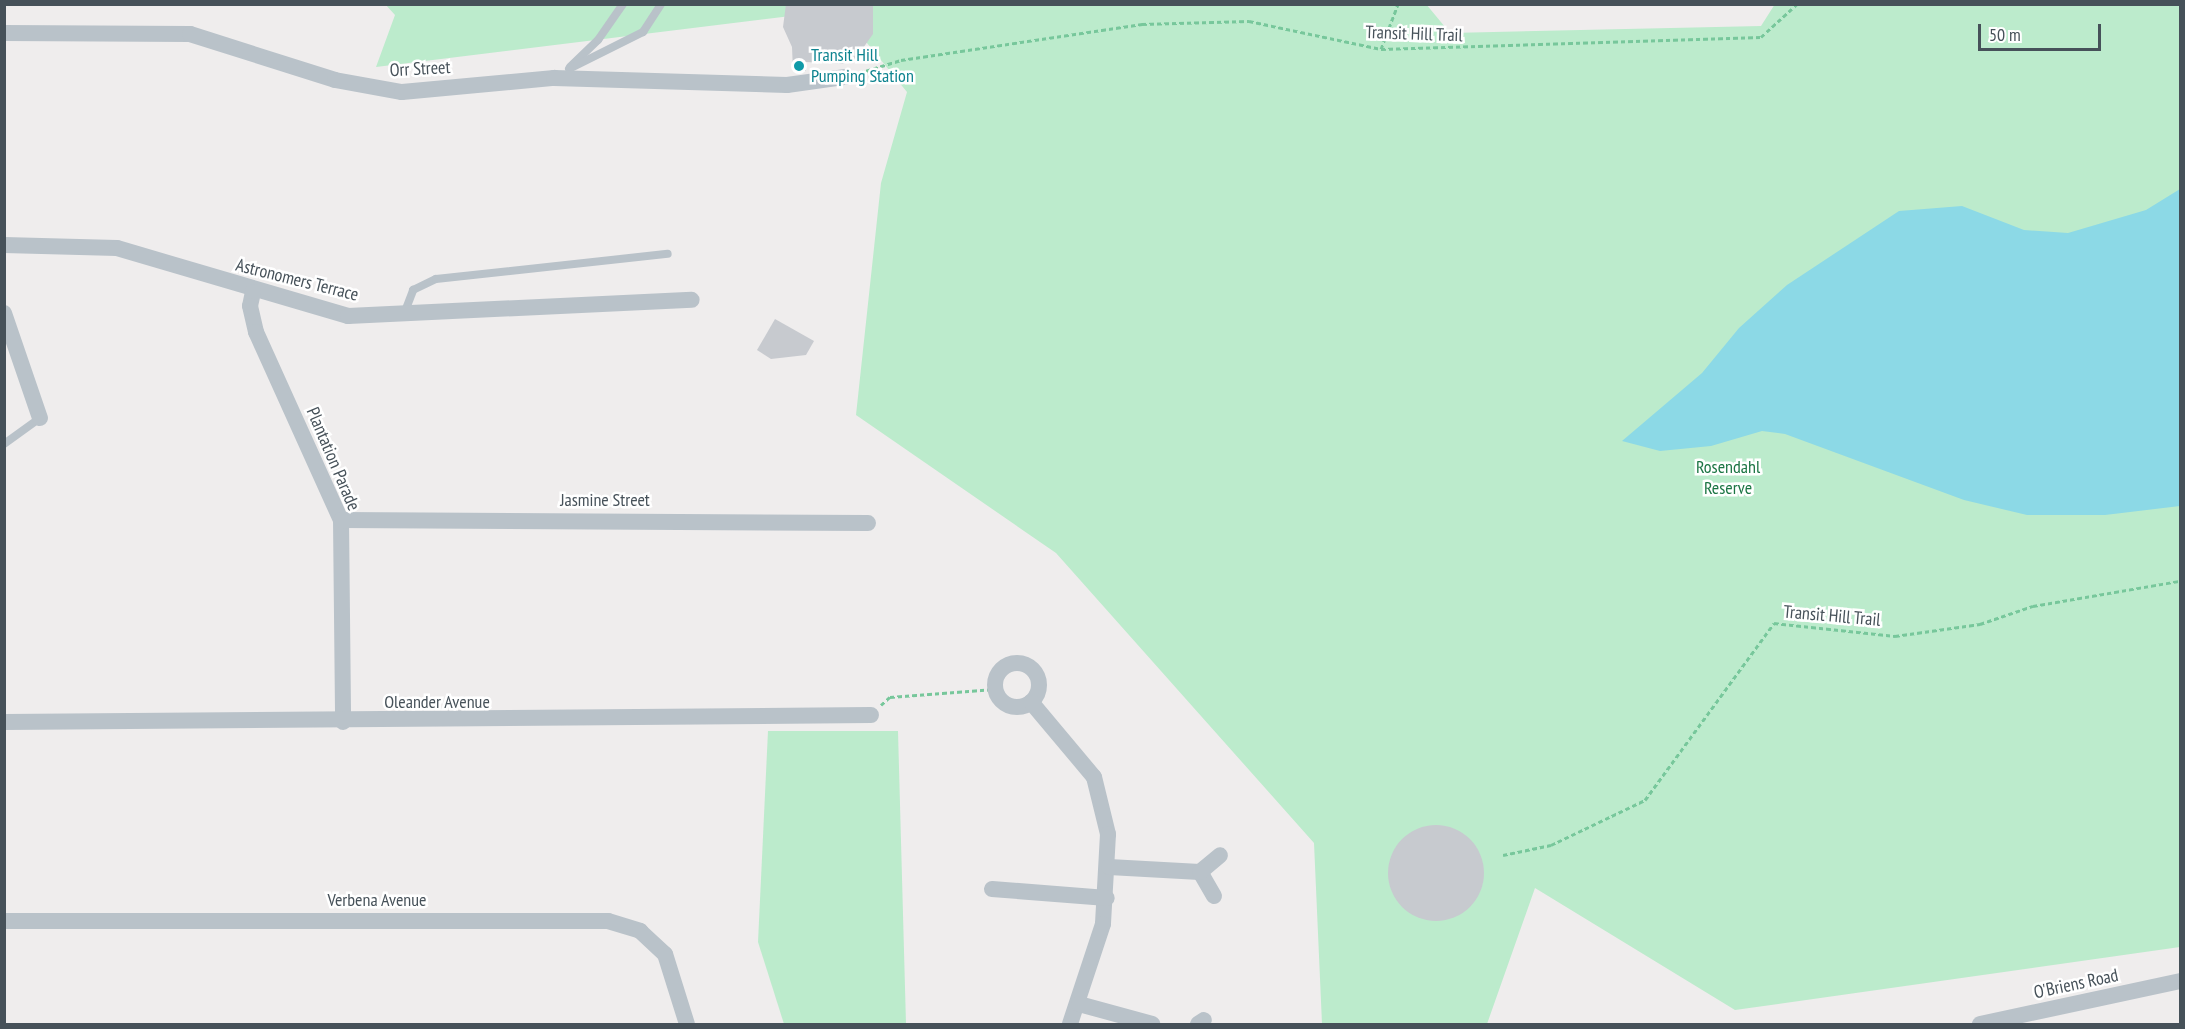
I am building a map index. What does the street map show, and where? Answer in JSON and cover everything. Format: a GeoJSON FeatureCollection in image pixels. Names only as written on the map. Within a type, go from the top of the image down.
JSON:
{"type":"FeatureCollection","features":[{"type":"Feature","properties":{"kind":"street","name":"Orr Street"},"geometry":{"type":"LineString","coordinates":[[4,33],[190,34],[384,91],[567,74],[787,85],[845,77]]}},
{"type":"Feature","properties":{"kind":"street","name":"Astronomers Terrace"},"geometry":{"type":"LineString","coordinates":[[4,245],[117,248],[253,292],[348,316],[692,300]]}},
{"type":"Feature","properties":{"kind":"street","name":"Plantation Parade"},"geometry":{"type":"LineString","coordinates":[[253,292],[250,306],[256,332],[341,520],[343,722]]}},
{"type":"Feature","properties":{"kind":"street"},"geometry":{"type":"LineString","coordinates":[[4,313],[40,418]]}},
{"type":"Feature","properties":{"kind":"street","name":"Jasmine Street"},"geometry":{"type":"LineString","coordinates":[[341,520],[868,523]]}},
{"type":"Feature","properties":{"kind":"street"},"geometry":{"type":"LineString","coordinates":[[1009,664],[1029,666],[1039,683],[1031,702],[1005,704],[995,688],[995,678],[1009,664]]}},
{"type":"Feature","properties":{"kind":"street"},"geometry":{"type":"LineString","coordinates":[[1031,702],[1094,777],[1104,806],[1109,867],[1107,898],[1096,958],[1070,1024]]}},
{"type":"Feature","properties":{"kind":"street","name":"Oleander Avenue"},"geometry":{"type":"LineString","coordinates":[[4,722],[343,722],[870,715]]}},
{"type":"Feature","properties":{"kind":"street"},"geometry":{"type":"LineString","coordinates":[[1109,867],[1200,872],[1220,855]]}},
{"type":"Feature","properties":{"kind":"street"},"geometry":{"type":"LineString","coordinates":[[1200,872],[1214,896]]}},
{"type":"Feature","properties":{"kind":"street"},"geometry":{"type":"LineString","coordinates":[[992,889],[1107,898]]}},
{"type":"Feature","properties":{"kind":"street","name":"Verbena Avenue"},"geometry":{"type":"LineString","coordinates":[[4,921],[608,921],[640,931],[665,954],[687,1024]]}},
{"type":"Feature","properties":{"kind":"street","name":"O'Briens Road"},"geometry":{"type":"LineString","coordinates":[[1980,1024],[2181,981]]}},
{"type":"Feature","properties":{"kind":"street"},"geometry":{"type":"LineString","coordinates":[[1079,1004],[1152,1024]]}},
{"type":"Feature","properties":{"kind":"lane"},"geometry":{"type":"LineString","coordinates":[[567,74],[598,40],[623,4]]}},
{"type":"Feature","properties":{"kind":"lane"},"geometry":{"type":"LineString","coordinates":[[567,74],[643,32],[661,4]]}},
{"type":"Feature","properties":{"kind":"lane"},"geometry":{"type":"LineString","coordinates":[[404,315],[413,290],[436,279],[668,254]]}},
{"type":"Feature","properties":{"kind":"lane"},"geometry":{"type":"LineString","coordinates":[[4,444],[40,418]]}},
{"type":"Feature","properties":{"kind":"path"},"geometry":{"type":"LineString","coordinates":[[1381,49],[1398,4]]}},
{"type":"Feature","properties":{"kind":"path","name":"Transit Hill Trail"},"geometry":{"type":"LineString","coordinates":[[845,77],[901,60],[1142,24],[1249,21],[1381,49],[1761,37],[1797,4]]}},
{"type":"Feature","properties":{"kind":"path","name":"Transit Hill Trail"},"geometry":{"type":"LineString","coordinates":[[1503,855],[1551,845],[1645,800],[1774,623],[1894,636],[1980,624],[2032,606],[2181,581]]}},
{"type":"Feature","properties":{"kind":"path"},"geometry":{"type":"LineString","coordinates":[[870,715],[890,697],[995,688]]}},
{"type":"Feature","properties":{"kind":"green space","name":"Rosendahl Reserve"},"geometry":{"type":"Polygon","coordinates":[[[385,4],[1426,4],[1450,33],[1761,26],[1775,4],[2180,5],[2180,947],[1735,1010],[1535,888],[1487,1024],[1322,1024],[1314,843],[1056,553],[856,415],[881,183],[907,92],[840,10],[376,67],[395,15],[385,4]]]}},
{"type":"Feature","properties":{"kind":"green space"},"geometry":{"type":"Polygon","coordinates":[[[768,731],[898,731],[906,1024],[784,1024],[758,942],[768,731]]]}},
{"type":"Feature","properties":{"kind":"water"},"geometry":{"type":"Polygon","coordinates":[[[2180,189],[2180,506],[2105,515],[2027,515],[1964,500],[1785,434],[1762,431],[1711,446],[1660,451],[1622,441],[1702,373],[1739,328],[1787,285],[1899,211],[1962,206],[2024,230],[2068,233],[2146,210],[2180,189]]]}},
{"type":"Feature","properties":{"kind":"building"},"geometry":{"type":"Polygon","coordinates":[[[786,4],[873,4],[873,34],[856,58],[843,64],[806,62],[806,71],[793,71],[792,47],[783,27],[786,4]]]}},
{"type":"Feature","properties":{"kind":"building"},"geometry":{"type":"Polygon","coordinates":[[[775,319],[814,341],[806,355],[771,359],[757,350],[775,319]]]}},
{"type":"Feature","properties":{"kind":"building"},"geometry":{"type":"Polygon","coordinates":[[[1436,825],[1455,828],[1470,839],[1481,854],[1484,873],[1481,892],[1470,907],[1455,918],[1436,921],[1417,918],[1402,907],[1391,892],[1388,873],[1391,854],[1402,839],[1417,828],[1436,825]]]}},
{"type":"Feature","properties":{"kind":"place","name":"Transit Hill Pumping Station"},"geometry":{"type":"Point","coordinates":[799,66]}}]}
